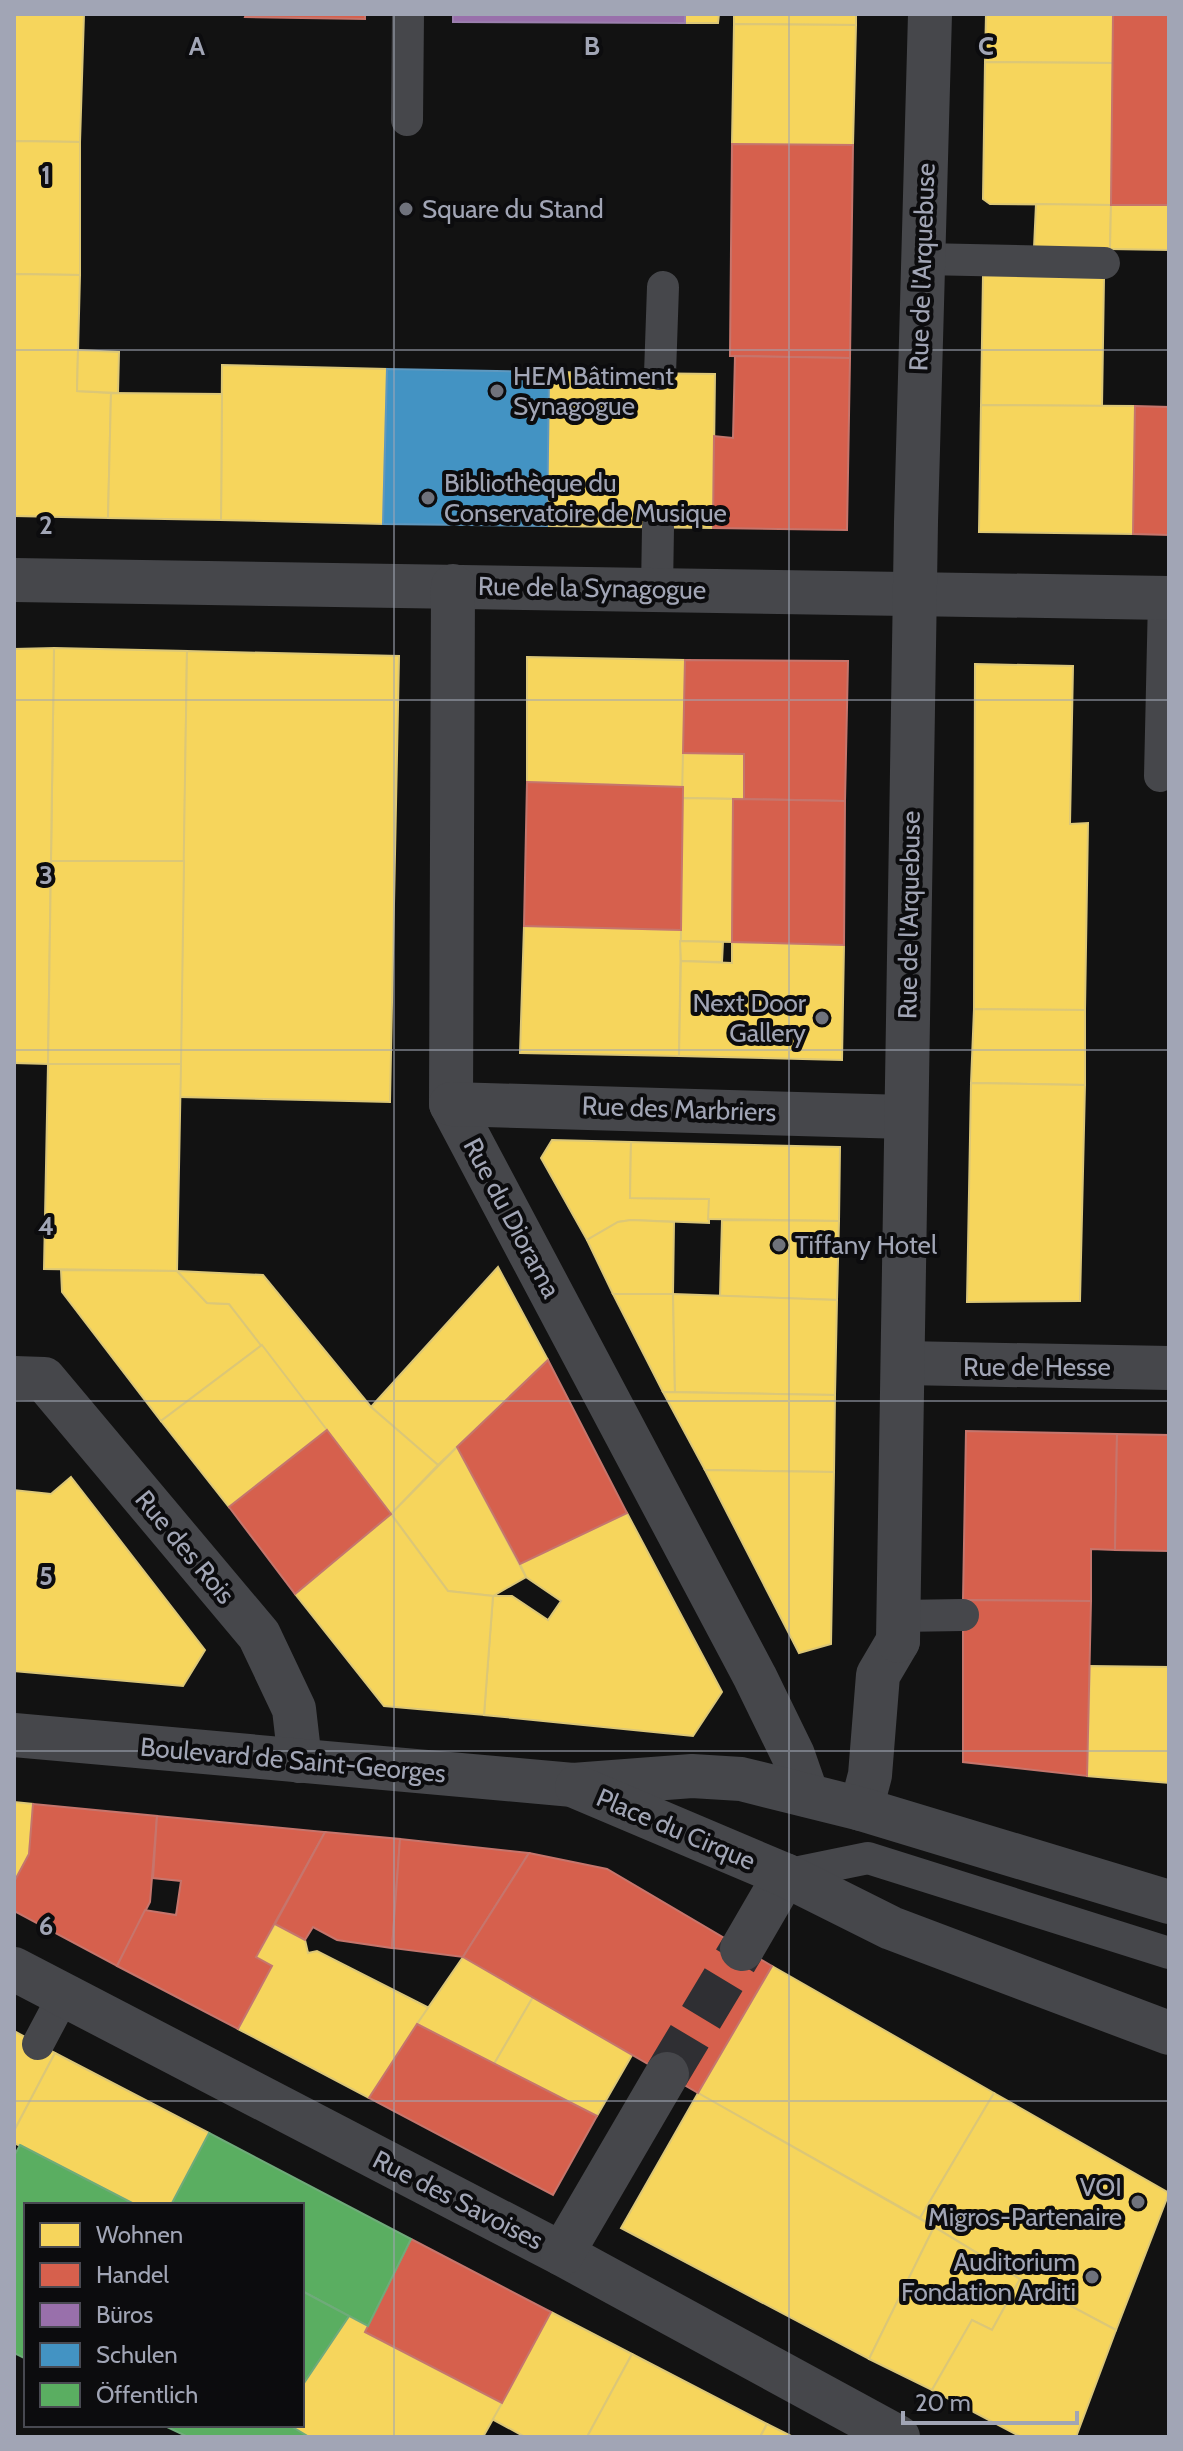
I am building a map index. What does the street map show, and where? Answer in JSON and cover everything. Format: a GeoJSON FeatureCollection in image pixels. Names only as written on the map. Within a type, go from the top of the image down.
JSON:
{"type":"FeatureCollection","features":[{"type":"Feature","properties":{"kind":"street","name":"Rue de l'Arquebuse"},"geometry":{"type":"LineString","coordinates":[[861,1809],[870,1775],[878,1675],[899,1628],[915,592],[930,14]]}},
{"type":"Feature","properties":{"kind":"street","name":"Rue de la Synagogue"},"geometry":{"type":"LineString","coordinates":[[14,580],[1166,598]]}},
{"type":"Feature","properties":{"kind":"street","name":"Rue du Diorama"},"geometry":{"type":"LineString","coordinates":[[453,586],[451,1104],[755,1677],[793,1755],[807,1795]]}},
{"type":"Feature","properties":{"kind":"street","name":"Rue des Marbriers"},"geometry":{"type":"LineString","coordinates":[[451,1104],[906,1117]]}},
{"type":"Feature","properties":{"kind":"street","name":"Rue de Hesse"},"geometry":{"type":"LineString","coordinates":[[904,1363],[1169,1368]]}},
{"type":"Feature","properties":{"kind":"street","name":"Rue des Rois"},"geometry":{"type":"LineString","coordinates":[[14,1378],[44,1379],[259,1635],[294,1709],[300,1761]]}},
{"type":"Feature","properties":{"kind":"street","name":"Boulevard de Saint-Georges"},"geometry":{"type":"LineString","coordinates":[[14,1735],[573,1785]]}},
{"type":"Feature","properties":{"kind":"street","name":"Place du Cirque"},"geometry":{"type":"LineString","coordinates":[[573,1785],[692,1776],[741,1779],[861,1809],[1169,1902]]}},
{"type":"Feature","properties":{"kind":"street","name":"Place du Cirque"},"geometry":{"type":"LineString","coordinates":[[573,1785],[785,1875],[891,1928],[1169,2033]]}},
{"type":"Feature","properties":{"kind":"street"},"geometry":{"type":"LineString","coordinates":[[742,1949],[785,1875]]}},
{"type":"Feature","properties":{"kind":"street","name":"Rue des Savoises"},"geometry":{"type":"LineString","coordinates":[[14,1969],[562,2254],[898,2437]]}},
{"type":"Feature","properties":{"kind":"street"},"geometry":{"type":"LineString","coordinates":[[562,2254],[667,2074]]}},
{"type":"Feature","properties":{"kind":"lane"},"geometry":{"type":"LineString","coordinates":[[407,120],[408,14]]}},
{"type":"Feature","properties":{"kind":"lane"},"geometry":{"type":"LineString","coordinates":[[923,259],[1104,263]]}},
{"type":"Feature","properties":{"kind":"lane"},"geometry":{"type":"LineString","coordinates":[[660,374],[663,287]]}},
{"type":"Feature","properties":{"kind":"lane"},"geometry":{"type":"LineString","coordinates":[[657,590],[658,527]]}},
{"type":"Feature","properties":{"kind":"lane"},"geometry":{"type":"LineString","coordinates":[[1160,776],[1166,598]]}},
{"type":"Feature","properties":{"kind":"lane"},"geometry":{"type":"LineString","coordinates":[[899,1628],[963,1615]]}},
{"type":"Feature","properties":{"kind":"lane"},"geometry":{"type":"LineString","coordinates":[[785,1875],[868,1858],[1169,1953]]}},
{"type":"Feature","properties":{"kind":"lane"},"geometry":{"type":"LineString","coordinates":[[38,2044],[64,1995]]}},
{"type":"Feature","properties":{"kind":"building: Wohnen"},"geometry":{"type":"Polygon","coordinates":[[[14,14],[84,14],[80,142],[14,141],[14,14]]]}},
{"type":"Feature","properties":{"kind":"building: Wohnen"},"geometry":{"type":"Polygon","coordinates":[[[685,14],[719,14],[718,23],[685,23],[685,14]]]}},
{"type":"Feature","properties":{"kind":"building: Wohnen"},"geometry":{"type":"Polygon","coordinates":[[[734,14],[856,14],[856,25],[734,24],[734,14]]]}},
{"type":"Feature","properties":{"kind":"building: Wohnen"},"geometry":{"type":"Polygon","coordinates":[[[986,14],[1113,14],[1113,63],[985,62],[986,14]]]}},
{"type":"Feature","properties":{"kind":"building: Wohnen"},"geometry":{"type":"Polygon","coordinates":[[[734,24],[856,25],[853,145],[732,144],[734,24]]]}},
{"type":"Feature","properties":{"kind":"building: Wohnen"},"geometry":{"type":"Polygon","coordinates":[[[985,62],[1113,63],[1111,205],[990,204],[983,199],[985,62]]]}},
{"type":"Feature","properties":{"kind":"building: Wohnen"},"geometry":{"type":"Polygon","coordinates":[[[14,141],[80,142],[80,275],[14,274],[14,141]]]}},
{"type":"Feature","properties":{"kind":"building: Wohnen"},"geometry":{"type":"Polygon","coordinates":[[[1036,204],[1111,205],[1110,249],[1034,248],[1036,204]]]}},
{"type":"Feature","properties":{"kind":"building: Wohnen"},"geometry":{"type":"Polygon","coordinates":[[[1111,205],[1169,205],[1169,250],[1110,249],[1111,205]]]}},
{"type":"Feature","properties":{"kind":"building: Wohnen"},"geometry":{"type":"Polygon","coordinates":[[[14,274],[80,275],[77,391],[111,393],[108,518],[14,516],[14,274]]]}},
{"type":"Feature","properties":{"kind":"building: Wohnen"},"geometry":{"type":"Polygon","coordinates":[[[983,275],[1104,278],[1102,406],[981,405],[983,275]]]}},
{"type":"Feature","properties":{"kind":"building: Wohnen"},"geometry":{"type":"Polygon","coordinates":[[[78,350],[119,352],[118,393],[77,391],[78,350]]]}},
{"type":"Feature","properties":{"kind":"building: Wohnen"},"geometry":{"type":"Polygon","coordinates":[[[222,365],[387,369],[383,524],[221,520],[222,365]]]}},
{"type":"Feature","properties":{"kind":"building: Wohnen"},"geometry":{"type":"Polygon","coordinates":[[[549,372],[715,374],[713,528],[547,526],[549,372]]]}},
{"type":"Feature","properties":{"kind":"building: Wohnen"},"geometry":{"type":"Polygon","coordinates":[[[111,393],[222,394],[221,520],[108,518],[111,393]]]}},
{"type":"Feature","properties":{"kind":"building: Wohnen"},"geometry":{"type":"Polygon","coordinates":[[[981,405],[1135,406],[1133,534],[979,532],[981,405]]]}},
{"type":"Feature","properties":{"kind":"building: Wohnen"},"geometry":{"type":"Polygon","coordinates":[[[54,648],[187,651],[184,861],[51,861],[54,648]]]}},
{"type":"Feature","properties":{"kind":"building: Wohnen"},"geometry":{"type":"Polygon","coordinates":[[[54,648],[48,1064],[14,1063],[14,649],[54,648]]]}},
{"type":"Feature","properties":{"kind":"building: Wohnen"},"geometry":{"type":"Polygon","coordinates":[[[187,651],[399,656],[390,1102],[180,1097],[187,651]]]}},
{"type":"Feature","properties":{"kind":"building: Wohnen"},"geometry":{"type":"Polygon","coordinates":[[[527,657],[685,660],[683,787],[527,782],[527,657]]]}},
{"type":"Feature","properties":{"kind":"building: Wohnen"},"geometry":{"type":"Polygon","coordinates":[[[975,664],[1073,666],[1070,824],[1088,823],[1085,1010],[974,1009],[975,664]]]}},
{"type":"Feature","properties":{"kind":"building: Wohnen"},"geometry":{"type":"Polygon","coordinates":[[[683,753],[744,754],[744,799],[682,798],[683,753]]]}},
{"type":"Feature","properties":{"kind":"building: Wohnen"},"geometry":{"type":"Polygon","coordinates":[[[682,798],[733,799],[732,942],[680,941],[682,798]]]}},
{"type":"Feature","properties":{"kind":"building: Wohnen"},"geometry":{"type":"Polygon","coordinates":[[[51,861],[184,861],[181,1064],[48,1064],[51,861]]]}},
{"type":"Feature","properties":{"kind":"building: Wohnen"},"geometry":{"type":"Polygon","coordinates":[[[524,926],[681,930],[679,1056],[520,1053],[524,926]]]}},
{"type":"Feature","properties":{"kind":"building: Wohnen"},"geometry":{"type":"Polygon","coordinates":[[[680,941],[723,942],[722,962],[681,961],[680,941]]]}},
{"type":"Feature","properties":{"kind":"building: Wohnen"},"geometry":{"type":"Polygon","coordinates":[[[732,942],[844,945],[842,1060],[679,1056],[681,961],[732,963],[732,942]]]}},
{"type":"Feature","properties":{"kind":"building: Wohnen"},"geometry":{"type":"Polygon","coordinates":[[[974,1009],[1085,1010],[1085,1085],[971,1083],[974,1009]]]}},
{"type":"Feature","properties":{"kind":"building: Wohnen"},"geometry":{"type":"Polygon","coordinates":[[[48,1064],[181,1064],[177,1271],[44,1269],[48,1064]]]}},
{"type":"Feature","properties":{"kind":"building: Wohnen"},"geometry":{"type":"Polygon","coordinates":[[[971,1083],[1085,1085],[1080,1301],[967,1302],[971,1083]]]}},
{"type":"Feature","properties":{"kind":"building: Wohnen"},"geometry":{"type":"Polygon","coordinates":[[[552,1140],[631,1142],[630,1198],[709,1199],[709,1223],[631,1220],[618,1222],[587,1240],[541,1158],[552,1140]]]}},
{"type":"Feature","properties":{"kind":"building: Wohnen"},"geometry":{"type":"Polygon","coordinates":[[[631,1142],[840,1147],[839,1221],[708,1219],[709,1199],[630,1198],[631,1142]]]}},
{"type":"Feature","properties":{"kind":"building: Wohnen"},"geometry":{"type":"Polygon","coordinates":[[[722,1220],[839,1221],[837,1300],[720,1296],[722,1220]]]}},
{"type":"Feature","properties":{"kind":"building: Wohnen"},"geometry":{"type":"Polygon","coordinates":[[[618,1222],[674,1222],[673,1294],[613,1294],[587,1240],[618,1222]]]}},
{"type":"Feature","properties":{"kind":"building: Wohnen"},"geometry":{"type":"Polygon","coordinates":[[[498,1267],[548,1360],[438,1465],[371,1407],[498,1267]]]}},
{"type":"Feature","properties":{"kind":"building: Wohnen"},"geometry":{"type":"Polygon","coordinates":[[[61,1270],[177,1271],[207,1303],[229,1304],[262,1345],[161,1421],[62,1292],[61,1270]]]}},
{"type":"Feature","properties":{"kind":"building: Wohnen"},"geometry":{"type":"Polygon","coordinates":[[[177,1271],[263,1275],[371,1407],[438,1465],[391,1514],[229,1304],[207,1303],[177,1271]]]}},
{"type":"Feature","properties":{"kind":"building: Wohnen"},"geometry":{"type":"Polygon","coordinates":[[[613,1294],[673,1294],[675,1392],[663,1392],[613,1294]]]}},
{"type":"Feature","properties":{"kind":"building: Wohnen"},"geometry":{"type":"Polygon","coordinates":[[[673,1294],[837,1300],[835,1395],[675,1392],[673,1294]]]}},
{"type":"Feature","properties":{"kind":"building: Wohnen"},"geometry":{"type":"Polygon","coordinates":[[[262,1345],[327,1430],[229,1507],[161,1421],[262,1345]]]}},
{"type":"Feature","properties":{"kind":"building: Wohnen"},"geometry":{"type":"Polygon","coordinates":[[[663,1392],[835,1395],[834,1472],[705,1470],[663,1392]]]}},
{"type":"Feature","properties":{"kind":"building: Wohnen"},"geometry":{"type":"Polygon","coordinates":[[[457,1447],[526,1577],[493,1596],[448,1591],[391,1514],[457,1447]]]}},
{"type":"Feature","properties":{"kind":"building: Wohnen"},"geometry":{"type":"Polygon","coordinates":[[[705,1470],[834,1472],[831,1644],[799,1653],[705,1470]]]}},
{"type":"Feature","properties":{"kind":"building: Wohnen"},"geometry":{"type":"Polygon","coordinates":[[[71,1477],[205,1650],[183,1686],[14,1671],[14,1490],[51,1494],[71,1477]]]}},
{"type":"Feature","properties":{"kind":"building: Wohnen"},"geometry":{"type":"Polygon","coordinates":[[[627,1513],[722,1692],[693,1736],[484,1715],[493,1596],[512,1596],[548,1620],[561,1601],[526,1577],[520,1564],[627,1513]]]}},
{"type":"Feature","properties":{"kind":"building: Wohnen"},"geometry":{"type":"Polygon","coordinates":[[[391,1514],[448,1591],[493,1596],[484,1715],[384,1706],[295,1594],[391,1514]]]}},
{"type":"Feature","properties":{"kind":"building: Wohnen"},"geometry":{"type":"Polygon","coordinates":[[[1090,1666],[1169,1667],[1169,1783],[1087,1776],[1090,1666]]]}},
{"type":"Feature","properties":{"kind":"building: Wohnen"},"geometry":{"type":"Polygon","coordinates":[[[14,1802],[33,1804],[29,1854],[14,1882],[14,1802]]]}},
{"type":"Feature","properties":{"kind":"building: Wohnen"},"geometry":{"type":"Polygon","coordinates":[[[275,1924],[305,1940],[308,1953],[317,1951],[429,2008],[369,2098],[238,2029],[272,1966],[256,1957],[275,1924]]]}},
{"type":"Feature","properties":{"kind":"building: Wohnen"},"geometry":{"type":"Polygon","coordinates":[[[463,1957],[533,1997],[494,2064],[417,2024],[463,1957]]]}},
{"type":"Feature","properties":{"kind":"building: Wohnen"},"geometry":{"type":"Polygon","coordinates":[[[772,1966],[994,2093],[920,2218],[698,2093],[772,1966]]]}},
{"type":"Feature","properties":{"kind":"building: Wohnen"},"geometry":{"type":"Polygon","coordinates":[[[533,1997],[632,2055],[597,2116],[494,2064],[533,1997]]]}},
{"type":"Feature","properties":{"kind":"building: Wohnen"},"geometry":{"type":"Polygon","coordinates":[[[14,2031],[55,2053],[14,2131],[14,2031]]]}},
{"type":"Feature","properties":{"kind":"building: Wohnen"},"geometry":{"type":"Polygon","coordinates":[[[55,2053],[209,2133],[172,2203],[132,2203],[14,2143],[14,2131],[55,2053]]]}},
{"type":"Feature","properties":{"kind":"building: Wohnen"},"geometry":{"type":"Polygon","coordinates":[[[698,2093],[934,2227],[869,2359],[621,2228],[698,2093]]]}},
{"type":"Feature","properties":{"kind":"building: Wohnen"},"geometry":{"type":"Polygon","coordinates":[[[994,2093],[1169,2193],[1116,2330],[1020,2279],[920,2218],[994,2093]]]}},
{"type":"Feature","properties":{"kind":"building: Wohnen"},"geometry":{"type":"Polygon","coordinates":[[[934,2227],[1020,2279],[992,2330],[972,2320],[932,2390],[869,2359],[934,2227]]]}},
{"type":"Feature","properties":{"kind":"building: Wohnen"},"geometry":{"type":"Polygon","coordinates":[[[1020,2279],[1116,2330],[1076,2437],[1021,2437],[932,2390],[972,2320],[992,2330],[1020,2279]]]}},
{"type":"Feature","properties":{"kind":"building: Wohnen"},"geometry":{"type":"Polygon","coordinates":[[[551,2312],[632,2354],[587,2437],[525,2437],[492,2419],[551,2312]]]}},
{"type":"Feature","properties":{"kind":"building: Wohnen"},"geometry":{"type":"Polygon","coordinates":[[[349,2316],[368,2326],[365,2332],[502,2403],[483,2437],[309,2437],[292,2427],[304,2427],[304,2383],[349,2316]]]}},
{"type":"Feature","properties":{"kind":"building: Wohnen"},"geometry":{"type":"Polygon","coordinates":[[[632,2354],[767,2424],[760,2437],[587,2437],[632,2354]]]}},
{"type":"Feature","properties":{"kind":"building: Wohnen"},"geometry":{"type":"Polygon","coordinates":[[[767,2424],[793,2437],[760,2437],[767,2424]]]}},
{"type":"Feature","properties":{"kind":"building: Handel"},"geometry":{"type":"Polygon","coordinates":[[[246,14],[365,14],[365,19],[245,17],[246,14]]]}},
{"type":"Feature","properties":{"kind":"building: Handel"},"geometry":{"type":"Polygon","coordinates":[[[1113,14],[1169,14],[1169,205],[1111,205],[1113,14]]]}},
{"type":"Feature","properties":{"kind":"building: Handel"},"geometry":{"type":"Polygon","coordinates":[[[732,144],[853,145],[850,358],[730,356],[732,144]]]}},
{"type":"Feature","properties":{"kind":"building: Handel"},"geometry":{"type":"Polygon","coordinates":[[[735,356],[850,358],[847,530],[713,528],[714,436],[733,438],[735,356]]]}},
{"type":"Feature","properties":{"kind":"building: Handel"},"geometry":{"type":"Polygon","coordinates":[[[1135,406],[1169,407],[1169,535],[1133,534],[1135,406]]]}},
{"type":"Feature","properties":{"kind":"building: Handel"},"geometry":{"type":"Polygon","coordinates":[[[685,660],[848,661],[845,801],[744,799],[744,754],[683,753],[685,660]]]}},
{"type":"Feature","properties":{"kind":"building: Handel"},"geometry":{"type":"Polygon","coordinates":[[[527,782],[683,787],[681,930],[524,926],[527,782]]]}},
{"type":"Feature","properties":{"kind":"building: Handel"},"geometry":{"type":"Polygon","coordinates":[[[733,799],[845,801],[844,945],[732,942],[733,799]]]}},
{"type":"Feature","properties":{"kind":"building: Handel"},"geometry":{"type":"Polygon","coordinates":[[[548,1360],[627,1513],[520,1564],[457,1447],[548,1360]]]}},
{"type":"Feature","properties":{"kind":"building: Handel"},"geometry":{"type":"Polygon","coordinates":[[[327,1430],[391,1514],[295,1594],[229,1507],[327,1430]]]}},
{"type":"Feature","properties":{"kind":"building: Handel"},"geometry":{"type":"Polygon","coordinates":[[[966,1431],[1117,1434],[1115,1550],[1091,1549],[1091,1601],[963,1600],[966,1431]]]}},
{"type":"Feature","properties":{"kind":"building: Handel"},"geometry":{"type":"Polygon","coordinates":[[[1117,1434],[1169,1435],[1169,1551],[1115,1550],[1117,1434]]]}},
{"type":"Feature","properties":{"kind":"building: Handel"},"geometry":{"type":"Polygon","coordinates":[[[963,1600],[1091,1601],[1087,1776],[963,1762],[963,1600]]]}},
{"type":"Feature","properties":{"kind":"building: Handel"},"geometry":{"type":"Polygon","coordinates":[[[33,1804],[157,1816],[150,1902],[117,1966],[14,1911],[14,1882],[29,1854],[33,1804]]]}},
{"type":"Feature","properties":{"kind":"building: Handel"},"geometry":{"type":"Polygon","coordinates":[[[157,1816],[325,1832],[256,1957],[272,1966],[238,2029],[117,1966],[145,1910],[176,1915],[181,1881],[153,1878],[157,1816]]]}},
{"type":"Feature","properties":{"kind":"building: Handel"},"geometry":{"type":"Polygon","coordinates":[[[325,1832],[400,1839],[392,1948],[337,1940],[313,1927],[305,1940],[275,1924],[325,1832]]]}},
{"type":"Feature","properties":{"kind":"building: Handel"},"geometry":{"type":"Polygon","coordinates":[[[400,1839],[529,1853],[463,1957],[392,1948],[400,1839]]]}},
{"type":"Feature","properties":{"kind":"building: Handel"},"geometry":{"type":"Polygon","coordinates":[[[529,1853],[607,1869],[772,1966],[698,2093],[463,1957],[529,1853]]]}},
{"type":"Feature","properties":{"kind":"building: Handel"},"geometry":{"type":"Polygon","coordinates":[[[417,2024],[597,2116],[553,2195],[369,2098],[417,2024]]]}},
{"type":"Feature","properties":{"kind":"building: Handel"},"geometry":{"type":"Polygon","coordinates":[[[411,2239],[551,2312],[502,2403],[365,2332],[411,2239]]]}},
{"type":"Feature","properties":{"kind":"building: Büros"},"geometry":{"type":"Polygon","coordinates":[[[453,14],[685,14],[685,23],[453,22],[453,14]]]}},
{"type":"Feature","properties":{"kind":"building: Schulen"},"geometry":{"type":"Polygon","coordinates":[[[387,369],[549,372],[547,526],[383,524],[387,369]]]}},
{"type":"Feature","properties":{"kind":"building: Öffentlich"},"geometry":{"type":"Polygon","coordinates":[[[209,2133],[411,2239],[368,2326],[304,2292],[304,2203],[172,2203],[209,2133]]]}},
{"type":"Feature","properties":{"kind":"building: Öffentlich"},"geometry":{"type":"Polygon","coordinates":[[[20,2145],[132,2203],[24,2203],[24,2358],[14,2353],[14,2156],[20,2145]]]}},
{"type":"Feature","properties":{"kind":"building: Öffentlich"},"geometry":{"type":"Polygon","coordinates":[[[304,2292],[349,2316],[304,2383],[304,2292]]]}},
{"type":"Feature","properties":{"kind":"building: Öffentlich"},"geometry":{"type":"Polygon","coordinates":[[[167,2427],[292,2427],[309,2437],[188,2437],[167,2427]]]}},
{"type":"Feature","properties":{"kind":"tunnel"},"geometry":{"type":"LineString","coordinates":[[667,2074],[742,1949]]}},
{"type":"Feature","properties":{"kind":"place","name":"Square du Stand"},"geometry":{"type":"Point","coordinates":[406,209]}},
{"type":"Feature","properties":{"kind":"place","name":"HEM Bâtiment Synagogue"},"geometry":{"type":"Point","coordinates":[497,391]}},
{"type":"Feature","properties":{"kind":"place","name":"Bibliothèque du Conservatoire de Musique"},"geometry":{"type":"Point","coordinates":[428,498]}},
{"type":"Feature","properties":{"kind":"place","name":"Next Door Gallery"},"geometry":{"type":"Point","coordinates":[822,1018]}},
{"type":"Feature","properties":{"kind":"place","name":"Tiffany Hotel"},"geometry":{"type":"Point","coordinates":[779,1245]}},
{"type":"Feature","properties":{"kind":"place","name":"VOI Migros-Partenaire"},"geometry":{"type":"Point","coordinates":[1138,2202]}},
{"type":"Feature","properties":{"kind":"place","name":"Auditorium Fondation Arditi"},"geometry":{"type":"Point","coordinates":[1092,2277]}}]}
